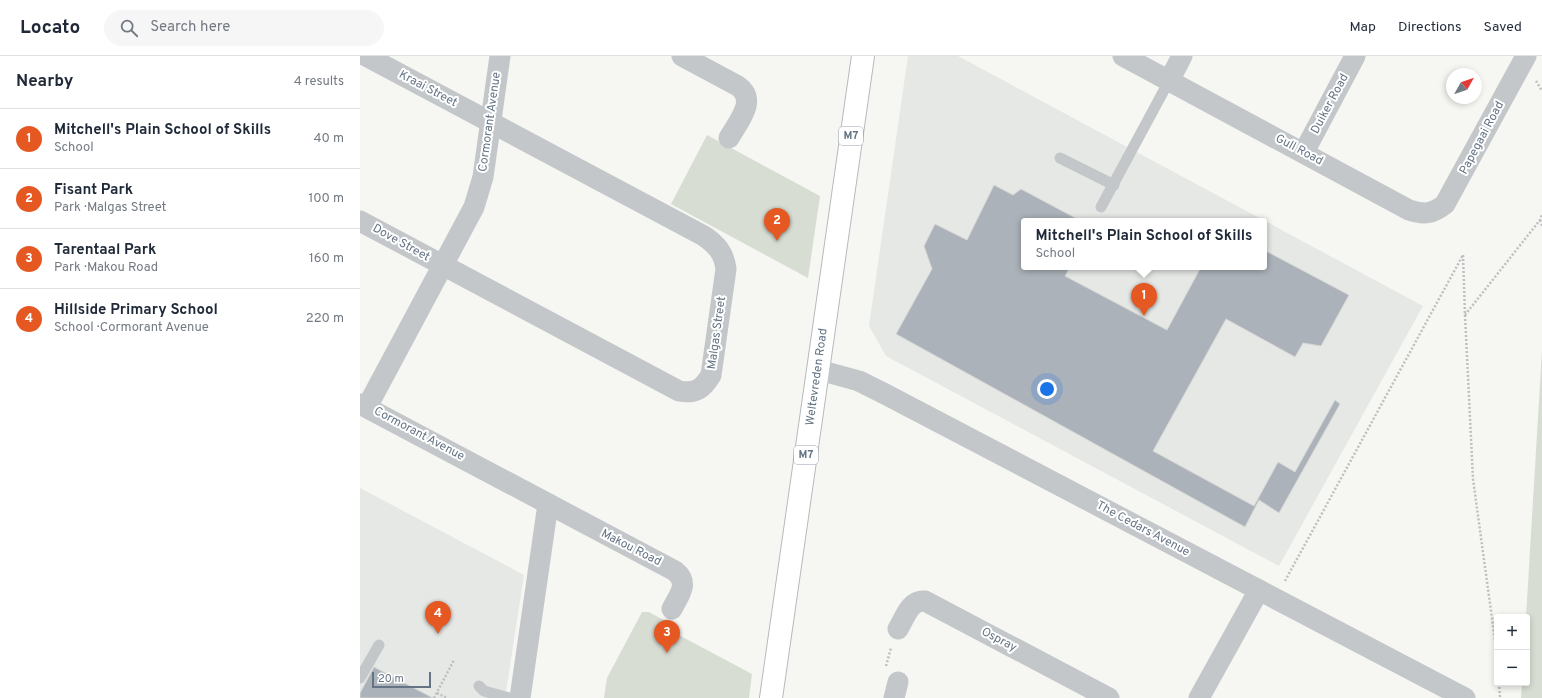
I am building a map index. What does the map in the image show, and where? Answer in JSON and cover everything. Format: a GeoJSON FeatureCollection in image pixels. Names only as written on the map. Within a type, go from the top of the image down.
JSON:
{"type":"FeatureCollection","features":[{"type":"Feature","properties":{"kind":"main road","name":"Weltevreden Road"},"geometry":{"type":"LineString","coordinates":[[771,698],[863,56]]}},
{"type":"Feature","properties":{"kind":"street","name":"Kraai Street"},"geometry":{"type":"LineString","coordinates":[[366,56],[490,122]]}},
{"type":"Feature","properties":{"kind":"street","name":"Cormorant Avenue"},"geometry":{"type":"LineString","coordinates":[[500,56],[479,192],[474,207],[443,266],[364,405],[548,504]]}},
{"type":"Feature","properties":{"kind":"street"},"geometry":{"type":"LineString","coordinates":[[682,56],[738,86],[745,93],[747,98],[746,109],[729,138]]}},
{"type":"Feature","properties":{"kind":"street","name":"Gull Road"},"geometry":{"type":"LineString","coordinates":[[1123,56],[1410,210],[1430,214]]}},
{"type":"Feature","properties":{"kind":"street"},"geometry":{"type":"LineString","coordinates":[[1169,81],[1182,56]]}},
{"type":"Feature","properties":{"kind":"street","name":"Duiker Road"},"geometry":{"type":"LineString","coordinates":[[1304,152],[1355,56]]}},
{"type":"Feature","properties":{"kind":"street","name":"Papegaai Road"},"geometry":{"type":"LineString","coordinates":[[1430,214],[1445,204],[1526,56]]}},
{"type":"Feature","properties":{"kind":"street","name":"Malgas Street"},"geometry":{"type":"LineString","coordinates":[[443,266],[679,391],[689,392],[699,390],[711,375],[726,269],[724,257],[715,244],[704,236],[490,122]]}},
{"type":"Feature","properties":{"kind":"street","name":"Dove Street"},"geometry":{"type":"LineString","coordinates":[[360,221],[443,266]]}},
{"type":"Feature","properties":{"kind":"street","name":"The Cedars Avenue"},"geometry":{"type":"LineString","coordinates":[[818,370],[859,381],[885,394],[1464,698]]}},
{"type":"Feature","properties":{"kind":"street"},"geometry":{"type":"LineString","coordinates":[[520,698],[548,504]]}},
{"type":"Feature","properties":{"kind":"street","name":"Makou Road"},"geometry":{"type":"LineString","coordinates":[[548,504],[675,571],[681,576],[684,582],[683,588],[672,609]]}},
{"type":"Feature","properties":{"kind":"street"},"geometry":{"type":"LineString","coordinates":[[1198,698],[1267,594]]}},
{"type":"Feature","properties":{"kind":"street","name":"Ospray"},"geometry":{"type":"LineString","coordinates":[[898,629],[912,604],[919,601],[925,601],[1110,698]]}},
{"type":"Feature","properties":{"kind":"lane"},"geometry":{"type":"LineString","coordinates":[[1101,207],[1169,81]]}},
{"type":"Feature","properties":{"kind":"lane"},"geometry":{"type":"LineString","coordinates":[[1060,158],[1114,185]]}},
{"type":"Feature","properties":{"kind":"lane"},"geometry":{"type":"LineString","coordinates":[[360,678],[380,645]]}},
{"type":"Feature","properties":{"kind":"lane"},"geometry":{"type":"LineString","coordinates":[[479,686],[484,691],[509,698]]}},
{"type":"Feature","properties":{"kind":"path"},"geometry":{"type":"LineString","coordinates":[[1465,315],[1540,220],[1542,214]]}},
{"type":"Feature","properties":{"kind":"path"},"geometry":{"type":"LineString","coordinates":[[1540,220],[1542,226]]}},
{"type":"Feature","properties":{"kind":"path"},"geometry":{"type":"LineString","coordinates":[[1267,594],[1463,255],[1473,479],[1496,650]]}},
{"type":"Feature","properties":{"kind":"path"},"geometry":{"type":"LineString","coordinates":[[896,690],[885,665],[898,629]]}},
{"type":"Feature","properties":{"kind":"path"},"geometry":{"type":"LineString","coordinates":[[434,698],[454,660]]}},
{"type":"Feature","properties":{"kind":"path"},"geometry":{"type":"LineString","coordinates":[[1499,686],[1500,698]]}},
{"type":"Feature","properties":{"kind":"path"},"geometry":{"type":"LineString","coordinates":[[437,693],[447,698]]}},
{"type":"Feature","properties":{"kind":"shaded area"},"geometry":{"type":"Polygon","coordinates":[[[908,56],[958,56],[1259,218],[1021,218],[1021,270],[1267,270],[1267,222],[1423,306],[1279,566],[886,356],[869,326],[908,56]]]}},
{"type":"Feature","properties":{"kind":"shaded area"},"geometry":{"type":"Polygon","coordinates":[[[707,135],[820,196],[808,278],[671,204],[707,135]]]}},
{"type":"Feature","properties":{"kind":"shaded area"},"geometry":{"type":"Polygon","coordinates":[[[1542,351],[1542,698],[1521,698],[1522,686],[1530,686],[1530,614],[1526,614],[1542,351]]]}},
{"type":"Feature","properties":{"kind":"shaded area"},"geometry":{"type":"Polygon","coordinates":[[[360,488],[524,575],[505,698],[360,698],[360,488]]]}},
{"type":"Feature","properties":{"kind":"shaded area"},"geometry":{"type":"Polygon","coordinates":[[[642,612],[649,612],[678,628],[675,633],[752,674],[749,698],[604,698],[607,678],[642,612]]]}},
{"type":"Feature","properties":{"kind":"building"},"geometry":{"type":"Polygon","coordinates":[[[994,185],[1013,195],[1021,189],[1075,218],[1021,218],[1021,270],[1068,270],[1065,276],[1167,330],[1199,270],[1267,270],[1267,252],[1349,295],[1321,346],[1303,343],[1295,357],[1226,319],[1153,451],[1254,506],[1278,462],[1295,472],[1335,400],[1340,404],[1279,513],[1259,500],[1245,527],[896,334],[932,269],[924,246],[935,224],[967,240],[994,185]]]}},
{"type":"Feature","properties":{"kind":"building"},"geometry":{"type":"Polygon","coordinates":[[[374,667],[433,698],[360,698],[360,693],[374,667]]]}},
{"type":"Feature","properties":{"kind":"place","name":"Fisant Park"},"geometry":{"type":"Point","coordinates":[777,241]}},
{"type":"Feature","properties":{"kind":"place","name":"Mitchell's Plain School of Skills"},"geometry":{"type":"Point","coordinates":[1144,316]}},
{"type":"Feature","properties":{"kind":"place","name":"Hillside Primary School"},"geometry":{"type":"Point","coordinates":[438,634]}},
{"type":"Feature","properties":{"kind":"place","name":"Tarentaal Park"},"geometry":{"type":"Point","coordinates":[667,653]}}]}
